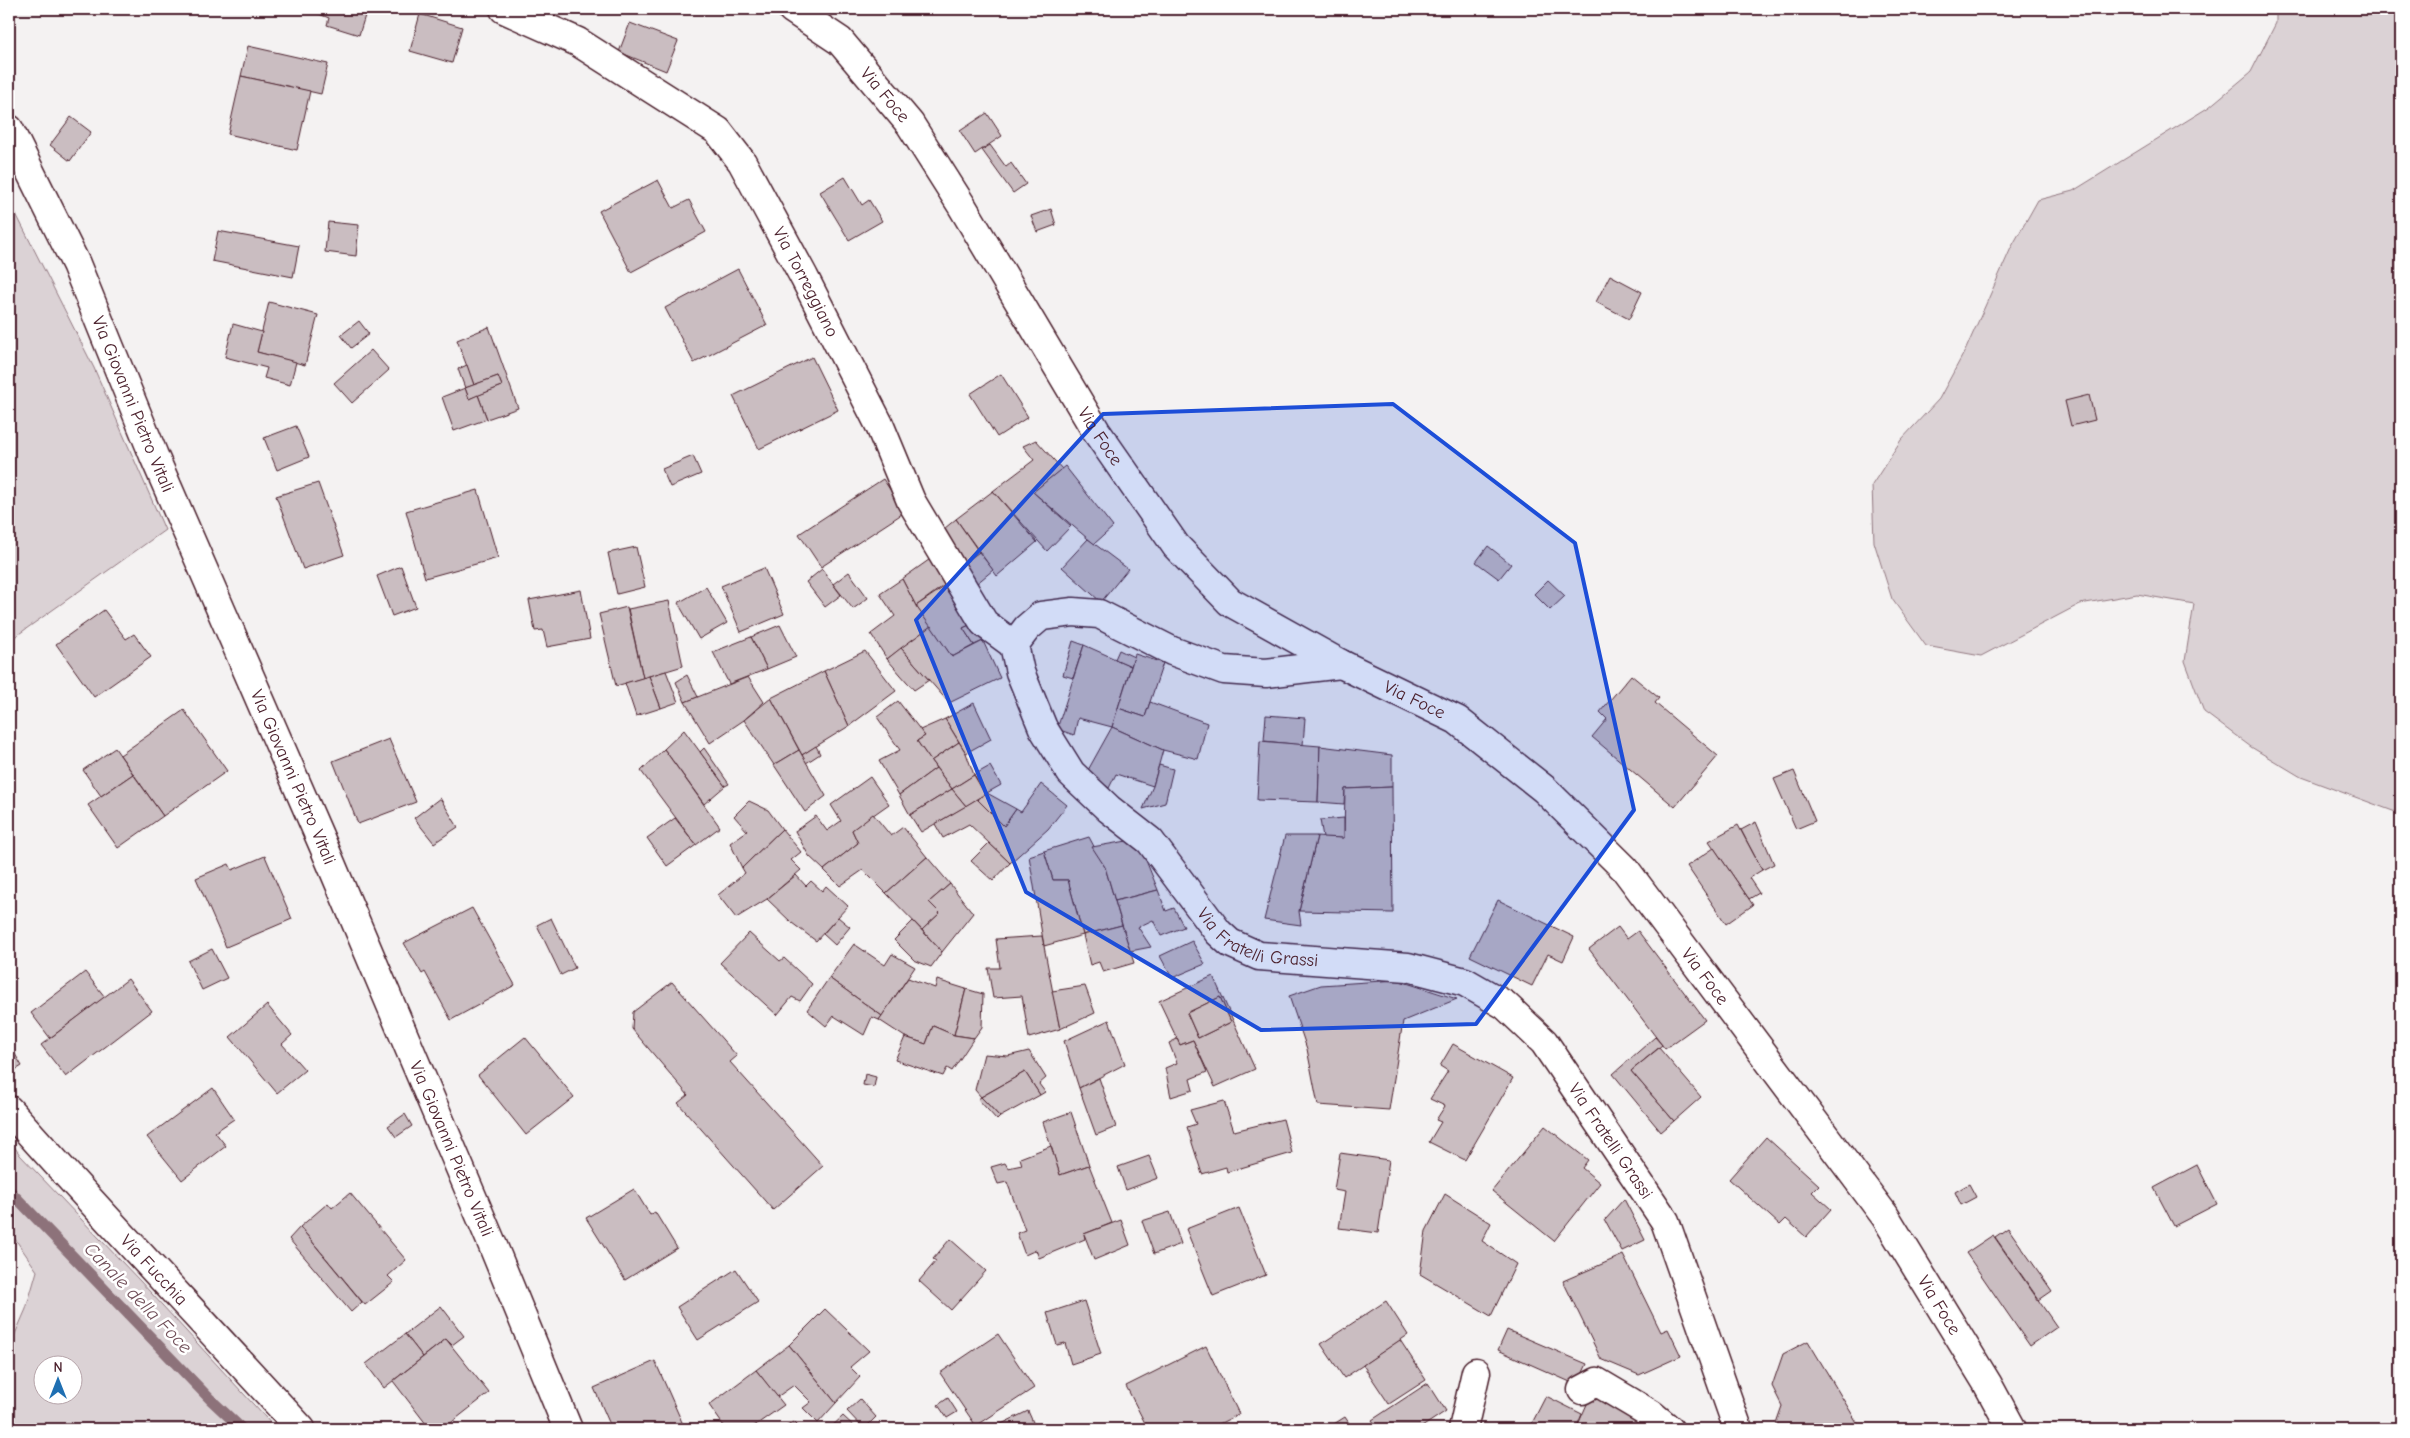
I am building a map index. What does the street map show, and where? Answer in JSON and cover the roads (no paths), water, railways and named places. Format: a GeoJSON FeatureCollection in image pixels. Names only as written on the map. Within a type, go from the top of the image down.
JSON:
{"type":"FeatureCollection","features":[{"type":"Feature","properties":{"kind":"street","name":"Via Torreggiano"},"geometry":{"type":"LineString","coordinates":[[504,9],[578,42],[718,131],[742,162],[804,277],[878,424],[911,501],[984,623],[1014,645]]}},
{"type":"Feature","properties":{"kind":"street","name":"Via Foce"},"geometry":{"type":"LineString","coordinates":[[792,9],[840,41],[910,124],[1096,431],[1176,546],[1230,602],[1341,664],[1456,720],[1544,789],[1625,869],[1885,1216],[1987,1383],[2012,1429]]}},
{"type":"Feature","properties":{"kind":"street","name":"Via Giovanni Pietro Vitali"},"geometry":{"type":"LineString","coordinates":[[9,129],[76,264],[154,456],[494,1246],[568,1429]]}},
{"type":"Feature","properties":{"kind":"street"},"geometry":{"type":"LineString","coordinates":[[1014,645],[1027,628],[1041,616],[1073,612],[1099,614],[1172,651],[1224,670],[1266,673],[1341,664]]}},
{"type":"Feature","properties":{"kind":"street","name":"Via Fratelli Grassi"},"geometry":{"type":"LineString","coordinates":[[1014,645],[1020,672],[1043,728],[1071,773],[1109,809],[1150,841],[1218,932],[1230,943],[1259,956],[1408,967],[1465,982],[1505,1005],[1544,1042],[1665,1221],[1738,1429]]}},
{"type":"Feature","properties":{"kind":"street","name":"Via Fucchia"},"geometry":{"type":"LineString","coordinates":[[9,1110],[75,1185],[155,1268],[302,1429]]}},
{"type":"Feature","properties":{"kind":"street"},"geometry":{"type":"LineString","coordinates":[[1463,1429],[1476,1372]]}},
{"type":"Feature","properties":{"kind":"street"},"geometry":{"type":"LineString","coordinates":[[1582,1390],[1597,1382],[1651,1414],[1669,1429]]}},
{"type":"Feature","properties":{"kind":"waterway","name":"Canale della Foce"},"geometry":{"type":"LineString","coordinates":[[9,1190],[210,1399],[242,1429]]}}]}
